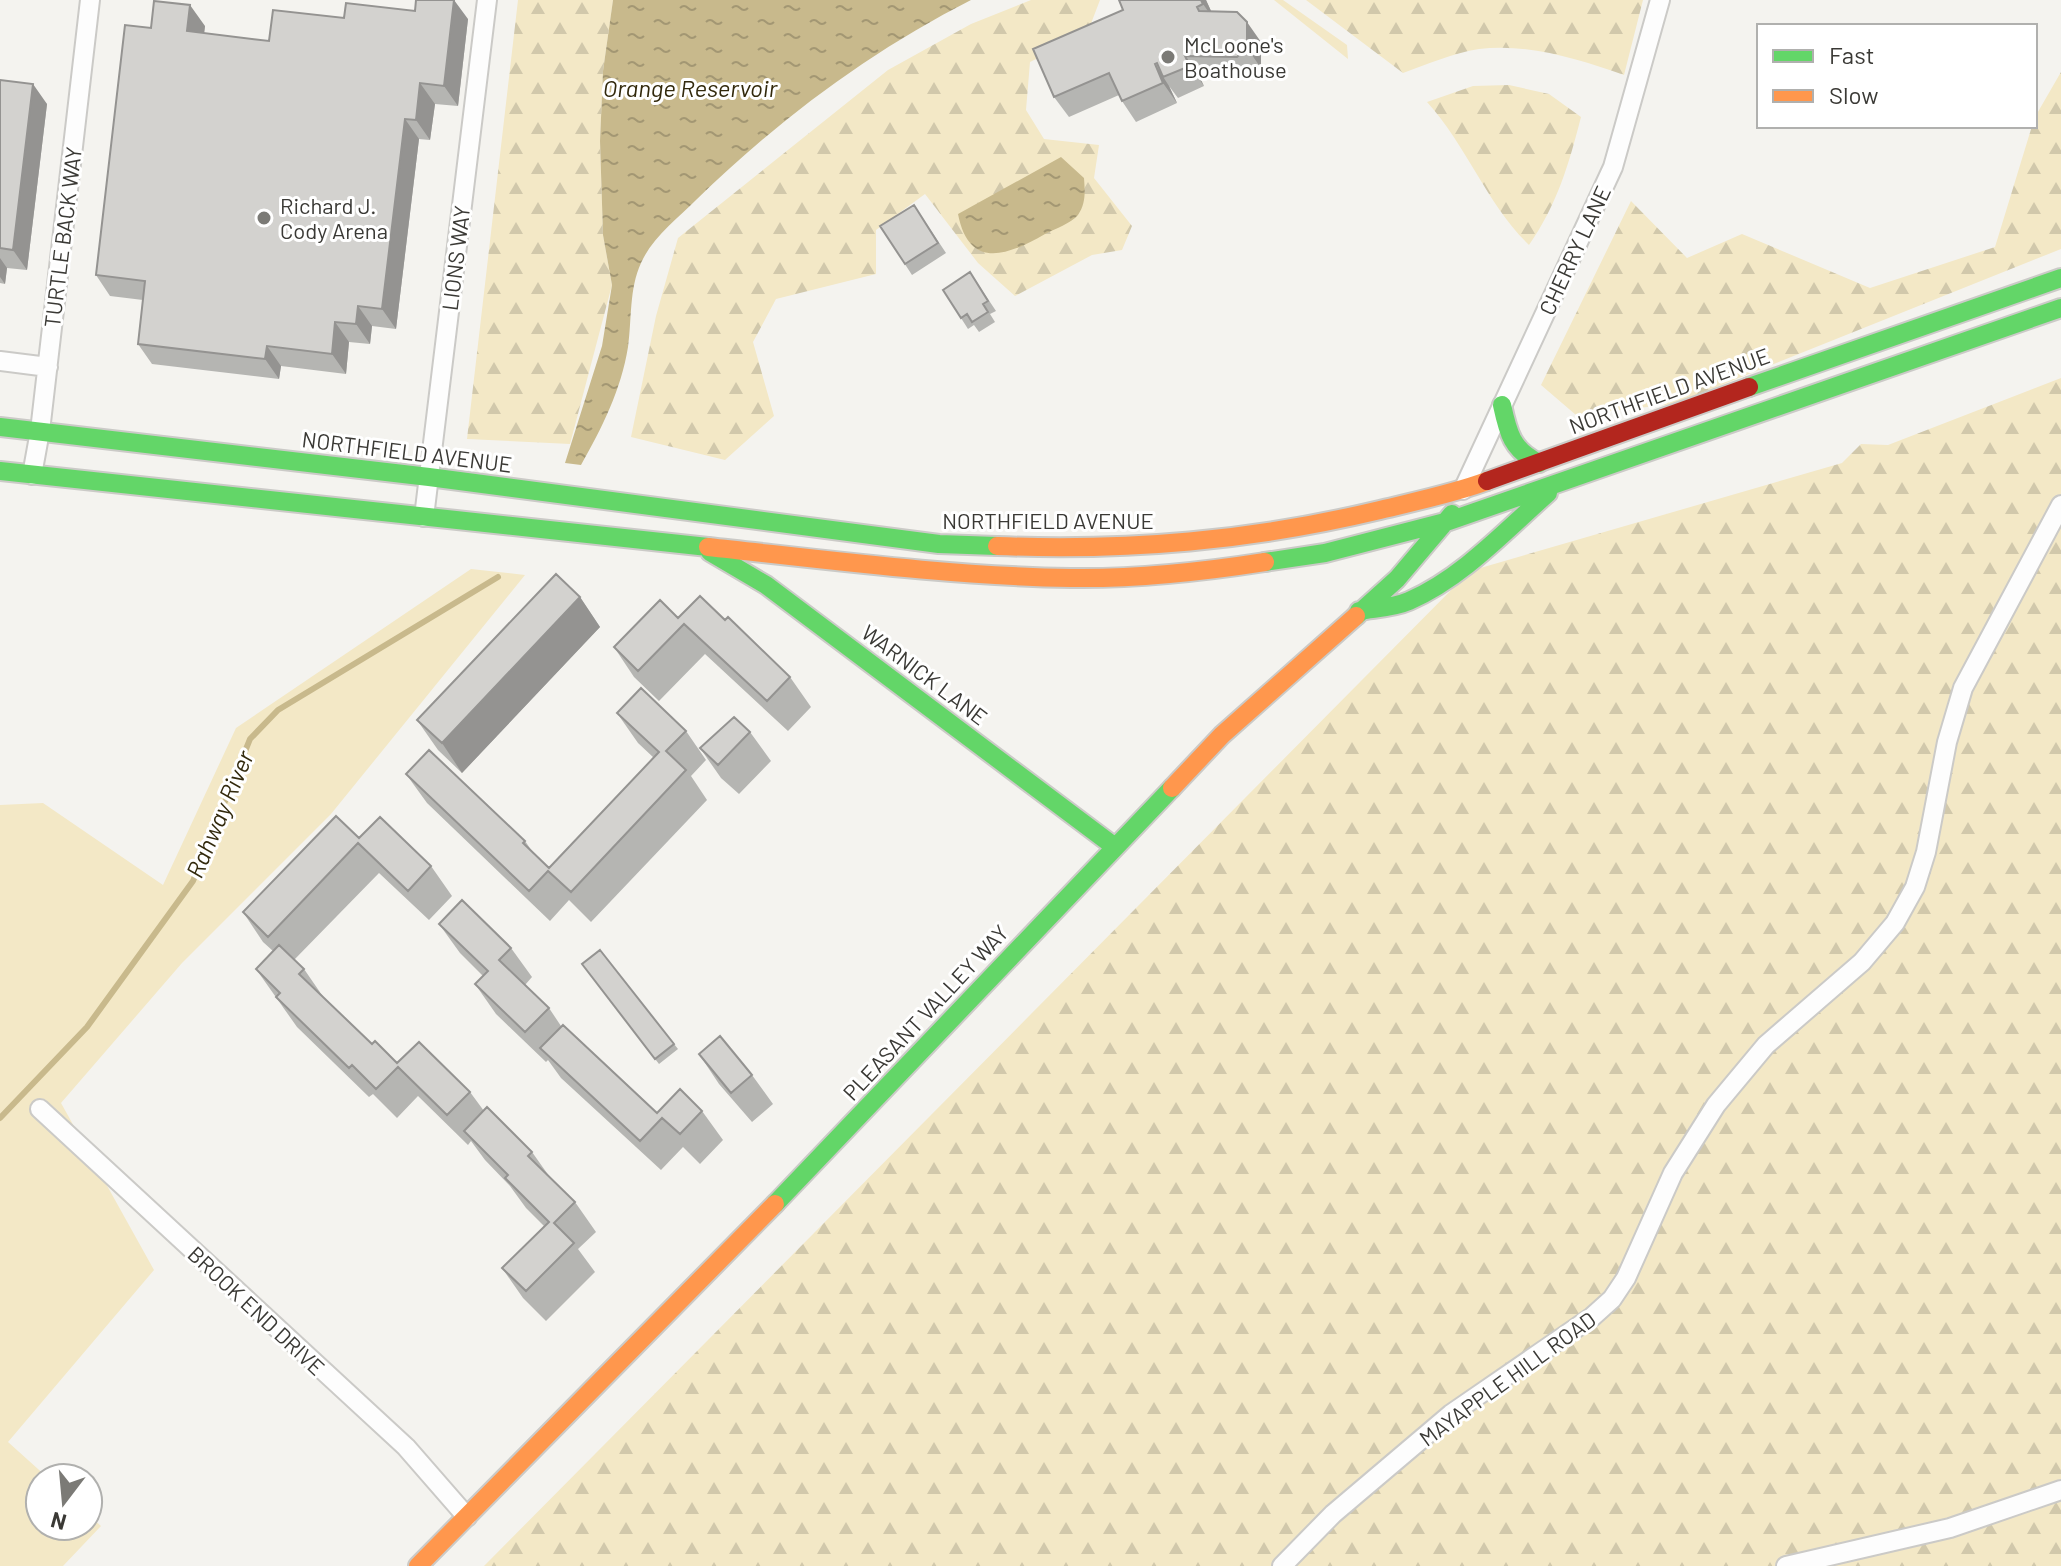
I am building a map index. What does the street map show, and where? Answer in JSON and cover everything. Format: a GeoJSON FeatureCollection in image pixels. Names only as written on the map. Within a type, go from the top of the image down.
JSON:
{"type":"FeatureCollection","features":[{"type":"Feature","properties":{"kind":"main road","name":"NORTHFIELD AVENUE"},"geometry":{"type":"LineString","coordinates":[[0,427],[429,477],[939,544],[1075,549],[1134,547],[1259,535],[1463,490],[2061,278]]}},
{"type":"Feature","properties":{"kind":"main road"},"geometry":{"type":"LineString","coordinates":[[0,471],[964,574],[1074,578],[1213,570],[1325,553],[1449,521],[2061,308]]}},
{"type":"Feature","properties":{"kind":"main road"},"geometry":{"type":"LineString","coordinates":[[1502,405],[1509,437],[1521,455],[1539,463]]}},
{"type":"Feature","properties":{"kind":"main road"},"geometry":{"type":"LineString","coordinates":[[1359,611],[1406,602],[1431,588],[1465,564],[1560,482]]}},
{"type":"Feature","properties":{"kind":"main road","name":"PLEASANT VALLEY WAY"},"geometry":{"type":"LineString","coordinates":[[418,1566],[793,1186],[1222,735],[1397,579],[1449,521],[1463,490]]}},
{"type":"Feature","properties":{"kind":"main road"},"geometry":{"type":"LineString","coordinates":[[769,554],[772,523]]}},
{"type":"Feature","properties":{"kind":"main road","name":"WARNICK LANE"},"geometry":{"type":"LineString","coordinates":[[702,547],[766,585],[1115,847]]}},
{"type":"Feature","properties":{"kind":"street","name":"TURTLE BACK WAY"},"geometry":{"type":"LineString","coordinates":[[32,475],[48,367],[90,0]]}},
{"type":"Feature","properties":{"kind":"street","name":"LIONS WAY"},"geometry":{"type":"LineString","coordinates":[[424,517],[487,0]]}},
{"type":"Feature","properties":{"kind":"street","name":"CHERRY LANE"},"geometry":{"type":"LineString","coordinates":[[1463,490],[1613,167],[1660,0]]}},
{"type":"Feature","properties":{"kind":"street"},"geometry":{"type":"LineString","coordinates":[[0,361],[48,367]]}},
{"type":"Feature","properties":{"kind":"street","name":"MAYAPPLE HILL ROAD"},"geometry":{"type":"LineString","coordinates":[[1282,1566],[1333,1514],[1451,1414],[1592,1317],[1612,1299],[1638,1255],[1673,1173],[1716,1105],[1766,1045],[1862,962],[1895,923],[1915,887],[1926,852],[1947,742],[1963,688],[2061,505]]}},
{"type":"Feature","properties":{"kind":"street","name":"BROOK END DRIVE"},"geometry":{"type":"LineString","coordinates":[[40,1109],[406,1447],[467,1517]]}},
{"type":"Feature","properties":{"kind":"street"},"geometry":{"type":"LineString","coordinates":[[1786,1566],[1950,1528],[2061,1490]]}},
{"type":"Feature","properties":{"kind":"green space"},"geometry":{"type":"Polygon","coordinates":[[[518,0],[613,0],[603,71],[600,141],[603,235],[612,285],[570,444],[467,439],[518,0]]]}},
{"type":"Feature","properties":{"kind":"green space"},"geometry":{"type":"Polygon","coordinates":[[[1031,0],[1100,0],[1087,34],[1030,62],[1026,110],[1044,139],[1099,145],[1094,178],[1132,226],[1122,250],[1092,255],[1015,296],[978,263],[925,194],[876,230],[876,274],[776,299],[753,342],[774,416],[725,460],[631,437],[656,316],[678,238],[888,70],[971,24],[1031,0]]]}},
{"type":"Feature","properties":{"kind":"green space"},"geometry":{"type":"Polygon","coordinates":[[[1274,0],[1283,0],[1347,45],[1348,59],[1274,0]]]}},
{"type":"Feature","properties":{"kind":"green space"},"geometry":{"type":"Polygon","coordinates":[[[1306,0],[1643,0],[1624,75],[1553,54],[1516,48],[1460,53],[1403,73],[1306,0]]]}},
{"type":"Feature","properties":{"kind":"green space"},"geometry":{"type":"Polygon","coordinates":[[[2061,72],[2061,249],[1674,404],[1576,415],[1541,385],[1631,201],[1687,258],[1742,234],[1870,288],[1995,247],[2031,128],[2037,128],[2037,114],[2061,72]]]}},
{"type":"Feature","properties":{"kind":"green space"},"geometry":{"type":"Polygon","coordinates":[[[1509,85],[1549,94],[1581,117],[1561,184],[1529,245],[1501,212],[1454,137],[1427,102],[1473,86],[1509,85]]]}},
{"type":"Feature","properties":{"kind":"green space"},"geometry":{"type":"Polygon","coordinates":[[[2061,378],[2061,1566],[484,1566],[1470,571],[1842,463],[1861,444],[1888,445],[2061,378]]]}},
{"type":"Feature","properties":{"kind":"green space"},"geometry":{"type":"Polygon","coordinates":[[[471,569],[525,575],[331,814],[182,963],[61,1103],[154,1270],[8,1442],[30,1462],[24,1462],[24,1542],[86,1542],[63,1566],[0,1566],[0,805],[43,803],[163,885],[236,728],[471,569]]]}},
{"type":"Feature","properties":{"kind":"water","name":"Orange Reservoir"},"geometry":{"type":"Polygon","coordinates":[[[613,0],[971,0],[861,65],[792,115],[658,237],[637,273],[628,347],[616,393],[581,465],[565,463],[602,346],[612,285],[603,235],[600,141],[603,71],[613,0]]]}},
{"type":"Feature","properties":{"kind":"water"},"geometry":{"type":"Polygon","coordinates":[[[1061,157],[1084,178],[1084,202],[1078,215],[1031,242],[1004,252],[980,251],[971,244],[963,232],[958,214],[1061,157]]]}},
{"type":"Feature","properties":{"kind":"building","name":"Richard J. Cody Arena"},"geometry":{"type":"Polygon","coordinates":[[[416,0],[454,0],[444,86],[420,83],[416,120],[405,119],[382,309],[358,306],[356,324],[335,322],[332,354],[267,346],[265,359],[138,344],[145,281],[96,275],[125,25],[151,28],[154,1],[190,5],[187,31],[269,41],[273,10],[344,18],[346,3],[415,11],[416,0]]]}},
{"type":"Feature","properties":{"kind":"building","name":"McLoone's Boathouse"},"geometry":{"type":"Polygon","coordinates":[[[1119,0],[1201,0],[1203,4],[1197,7],[1199,11],[1237,12],[1247,22],[1247,48],[1237,57],[1185,56],[1190,66],[1163,77],[1157,63],[1163,83],[1122,101],[1109,73],[1054,97],[1033,49],[1123,10],[1119,0]]]}},
{"type":"Feature","properties":{"kind":"building"},"geometry":{"type":"Polygon","coordinates":[[[0,80],[33,84],[13,250],[0,248],[0,80]]]}},
{"type":"Feature","properties":{"kind":"building"},"geometry":{"type":"Polygon","coordinates":[[[914,205],[938,243],[905,264],[880,226],[914,205]]]}},
{"type":"Feature","properties":{"kind":"building"},"geometry":{"type":"Polygon","coordinates":[[[970,272],[988,301],[983,304],[988,312],[972,322],[967,314],[961,318],[943,290],[970,272]]]}},
{"type":"Feature","properties":{"kind":"building"},"geometry":{"type":"Polygon","coordinates":[[[556,574],[580,597],[442,743],[417,720],[556,574]]]}},
{"type":"Feature","properties":{"kind":"building"},"geometry":{"type":"Polygon","coordinates":[[[700,596],[725,620],[728,617],[790,677],[767,701],[684,624],[638,671],[614,647],[660,600],[678,618],[700,596]]]}},
{"type":"Feature","properties":{"kind":"building"},"geometry":{"type":"Polygon","coordinates":[[[641,688],[686,731],[666,751],[686,770],[571,892],[548,871],[529,891],[406,774],[429,750],[525,841],[523,843],[549,868],[659,752],[617,713],[641,688]]]}},
{"type":"Feature","properties":{"kind":"building"},"geometry":{"type":"Polygon","coordinates":[[[734,717],[750,732],[718,765],[700,748],[734,717]]]}},
{"type":"Feature","properties":{"kind":"building"},"geometry":{"type":"Polygon","coordinates":[[[336,816],[359,838],[380,817],[431,866],[408,891],[358,843],[268,937],[243,912],[336,816]]]}},
{"type":"Feature","properties":{"kind":"building"},"geometry":{"type":"Polygon","coordinates":[[[462,900],[511,948],[499,960],[549,1008],[525,1032],[475,984],[488,971],[439,924],[462,900]]]}},
{"type":"Feature","properties":{"kind":"building"},"geometry":{"type":"Polygon","coordinates":[[[279,945],[304,969],[299,974],[372,1044],[375,1041],[397,1063],[419,1042],[470,1092],[447,1115],[398,1067],[376,1089],[352,1065],[349,1068],[276,997],[280,993],[256,969],[279,945]]]}},
{"type":"Feature","properties":{"kind":"building"},"geometry":{"type":"Polygon","coordinates":[[[600,950],[674,1044],[655,1059],[582,964],[600,950]]]}},
{"type":"Feature","properties":{"kind":"building"},"geometry":{"type":"Polygon","coordinates":[[[563,1025],[657,1113],[680,1089],[702,1111],[680,1134],[662,1118],[640,1141],[540,1048],[563,1025]]]}},
{"type":"Feature","properties":{"kind":"building"},"geometry":{"type":"Polygon","coordinates":[[[720,1036],[752,1075],[731,1093],[699,1054],[720,1036]]]}},
{"type":"Feature","properties":{"kind":"building"},"geometry":{"type":"Polygon","coordinates":[[[487,1107],[532,1152],[528,1156],[575,1202],[554,1223],[574,1243],[526,1291],[502,1268],[549,1222],[464,1131],[487,1107]]]}},
{"type":"Feature","properties":{"kind":"waterway","name":"Rahway River"},"geometry":{"type":"LineString","coordinates":[[0,1118],[87,1027],[193,881],[250,739],[278,710],[498,577]]}},
{"type":"Feature","properties":{"kind":"traffic: fast"},"geometry":{"type":"LineString","coordinates":[[1749,387],[2061,278]]}},
{"type":"Feature","properties":{"kind":"traffic: fast"},"geometry":{"type":"LineString","coordinates":[[1265,562],[1325,553],[1449,521],[2061,308]]}},
{"type":"Feature","properties":{"kind":"traffic: fast"},"geometry":{"type":"LineString","coordinates":[[1502,405],[1513,440],[1539,463]]}},
{"type":"Feature","properties":{"kind":"traffic: fast"},"geometry":{"type":"LineString","coordinates":[[0,427],[429,477],[939,544],[997,546]]}},
{"type":"Feature","properties":{"kind":"traffic: fast"},"geometry":{"type":"LineString","coordinates":[[0,471],[708,547]]}},
{"type":"Feature","properties":{"kind":"traffic: fast"},"geometry":{"type":"LineString","coordinates":[[1359,611],[1403,603],[1447,580],[1548,493]]}},
{"type":"Feature","properties":{"kind":"traffic: fast"},"geometry":{"type":"LineString","coordinates":[[1356,616],[1397,579],[1452,514]]}},
{"type":"Feature","properties":{"kind":"traffic: fast"},"geometry":{"type":"LineString","coordinates":[[710,552],[766,585],[1115,847]]}},
{"type":"Feature","properties":{"kind":"traffic: fast"},"geometry":{"type":"LineString","coordinates":[[775,1204],[1172,788]]}},
{"type":"Feature","properties":{"kind":"traffic: slow"},"geometry":{"type":"LineString","coordinates":[[997,546],[1095,547],[1237,536],[1332,521],[1447,494],[1487,481]]}},
{"type":"Feature","properties":{"kind":"traffic: slow"},"geometry":{"type":"LineString","coordinates":[[708,547],[935,571],[1026,577],[1168,574],[1265,562]]}},
{"type":"Feature","properties":{"kind":"traffic: slow"},"geometry":{"type":"LineString","coordinates":[[1172,788],[1222,735],[1356,616]]}},
{"type":"Feature","properties":{"kind":"traffic: slow"},"geometry":{"type":"LineString","coordinates":[[418,1566],[775,1204]]}},
{"type":"Feature","properties":{"kind":"traffic: jam"},"geometry":{"type":"LineString","coordinates":[[1487,481],[1749,387]]}},
{"type":"Feature","properties":{"kind":"place","name":"McLoone's Boathouse"},"geometry":{"type":"Point","coordinates":[1168,57]}},
{"type":"Feature","properties":{"kind":"place","name":"Richard J. Cody Arena"},"geometry":{"type":"Point","coordinates":[264,218]}}]}
